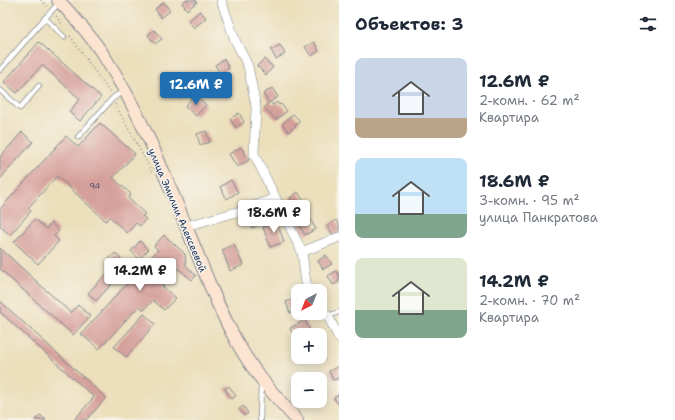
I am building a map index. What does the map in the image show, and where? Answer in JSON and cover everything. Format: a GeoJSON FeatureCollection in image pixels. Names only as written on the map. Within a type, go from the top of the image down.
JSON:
{"type":"FeatureCollection","features":[{"type":"Feature","properties":{"kind":"street"},"geometry":{"type":"LineString","coordinates":[[221,0],[235,40],[248,66],[256,107],[254,154],[302,252],[306,284]]}},
{"type":"Feature","properties":{"kind":"street","name":"улица Эмилии Алексеевой"},"geometry":{"type":"LineString","coordinates":[[59,1],[87,32],[104,55],[125,90],[165,176],[216,300],[238,344],[261,381],[297,420]]}},
{"type":"Feature","properties":{"kind":"street"},"geometry":{"type":"LineString","coordinates":[[186,226],[244,210],[276,198]]}},
{"type":"Feature","properties":{"kind":"street"},"geometry":{"type":"LineString","coordinates":[[302,252],[339,237]]}},
{"type":"Feature","properties":{"kind":"street"},"geometry":{"type":"LineString","coordinates":[[328,316],[339,338]]}},
{"type":"Feature","properties":{"kind":"lane"},"geometry":{"type":"LineString","coordinates":[[0,70],[59,1]]}},
{"type":"Feature","properties":{"kind":"lane"},"geometry":{"type":"LineString","coordinates":[[45,18],[64,37]]}},
{"type":"Feature","properties":{"kind":"lane"},"geometry":{"type":"LineString","coordinates":[[0,90],[20,108],[39,86]]}},
{"type":"Feature","properties":{"kind":"lane"},"geometry":{"type":"LineString","coordinates":[[78,137],[113,98],[125,90]]}},
{"type":"Feature","properties":{"kind":"lane"},"geometry":{"type":"LineString","coordinates":[[328,316],[339,312]]}},
{"type":"Feature","properties":{"kind":"lane"},"geometry":{"type":"LineString","coordinates":[[260,420],[261,381]]}},
{"type":"Feature","properties":{"kind":"path"},"geometry":{"type":"LineString","coordinates":[[41,0],[52,11],[66,30]]}},
{"type":"Feature","properties":{"kind":"path"},"geometry":{"type":"LineString","coordinates":[[70,36],[107,87],[118,111],[145,158],[156,181]]}},
{"type":"Feature","properties":{"kind":"building"},"geometry":{"type":"Polygon","coordinates":[[[185,0],[196,0],[197,2],[187,10],[182,3],[185,0]]]}},
{"type":"Feature","properties":{"kind":"building"},"geometry":{"type":"Polygon","coordinates":[[[164,2],[170,11],[161,18],[155,9],[164,2]]]}},
{"type":"Feature","properties":{"kind":"building"},"geometry":{"type":"Polygon","coordinates":[[[200,11],[206,18],[194,28],[188,21],[200,11]]]}},
{"type":"Feature","properties":{"kind":"building"},"geometry":{"type":"Polygon","coordinates":[[[154,30],[162,39],[155,44],[148,35],[154,30]]]}},
{"type":"Feature","properties":{"kind":"building"},"geometry":{"type":"Polygon","coordinates":[[[39,42],[101,97],[80,121],[69,112],[80,99],[42,65],[17,93],[4,82],[39,42]]]}},
{"type":"Feature","properties":{"kind":"building"},"geometry":{"type":"Polygon","coordinates":[[[314,42],[319,51],[311,56],[305,47],[314,42]]]}},
{"type":"Feature","properties":{"kind":"building"},"geometry":{"type":"Polygon","coordinates":[[[280,45],[285,54],[276,59],[271,50],[280,45]]]}},
{"type":"Feature","properties":{"kind":"building"},"geometry":{"type":"Polygon","coordinates":[[[224,59],[229,68],[220,74],[215,65],[224,59]]]}},
{"type":"Feature","properties":{"kind":"building"},"geometry":{"type":"Polygon","coordinates":[[[264,59],[273,67],[266,75],[257,66],[264,59]]]}},
{"type":"Feature","properties":{"kind":"building"},"geometry":{"type":"Polygon","coordinates":[[[177,79],[189,90],[180,99],[168,88],[177,79]]]}},
{"type":"Feature","properties":{"kind":"building"},"geometry":{"type":"Polygon","coordinates":[[[272,88],[278,97],[270,102],[273,105],[277,102],[279,105],[281,104],[287,111],[276,120],[264,107],[269,103],[263,94],[272,88]]]}},
{"type":"Feature","properties":{"kind":"building"},"geometry":{"type":"Polygon","coordinates":[[[195,95],[206,105],[196,116],[185,106],[195,95]]]}},
{"type":"Feature","properties":{"kind":"building"},"geometry":{"type":"Polygon","coordinates":[[[239,113],[244,122],[236,128],[230,119],[239,113]]]}},
{"type":"Feature","properties":{"kind":"building"},"geometry":{"type":"Polygon","coordinates":[[[293,114],[300,121],[289,132],[282,124],[293,114]]]}},
{"type":"Feature","properties":{"kind":"building"},"geometry":{"type":"Polygon","coordinates":[[[100,123],[135,154],[113,178],[131,194],[128,198],[145,214],[142,216],[146,219],[140,226],[136,223],[127,233],[110,217],[106,221],[57,176],[28,208],[31,211],[10,235],[0,226],[0,209],[66,136],[78,147],[100,123]]]}},
{"type":"Feature","properties":{"kind":"building"},"geometry":{"type":"Polygon","coordinates":[[[206,131],[210,142],[200,145],[197,134],[206,131]]]}},
{"type":"Feature","properties":{"kind":"building"},"geometry":{"type":"Polygon","coordinates":[[[22,132],[33,142],[0,179],[0,157],[22,132]]]}},
{"type":"Feature","properties":{"kind":"building"},"geometry":{"type":"Polygon","coordinates":[[[241,147],[249,160],[237,167],[229,154],[241,147]]]}},
{"type":"Feature","properties":{"kind":"building"},"geometry":{"type":"Polygon","coordinates":[[[231,180],[238,192],[227,199],[220,187],[231,180]]]}},
{"type":"Feature","properties":{"kind":"building"},"geometry":{"type":"Polygon","coordinates":[[[298,192],[304,201],[295,207],[290,198],[298,192]]]}},
{"type":"Feature","properties":{"kind":"building"},"geometry":{"type":"Polygon","coordinates":[[[263,211],[267,221],[252,228],[248,218],[263,211]]]}},
{"type":"Feature","properties":{"kind":"building"},"geometry":{"type":"Polygon","coordinates":[[[309,217],[316,229],[305,235],[298,223],[309,217]]]}},
{"type":"Feature","properties":{"kind":"building"},"geometry":{"type":"Polygon","coordinates":[[[35,219],[46,229],[51,223],[59,231],[54,236],[59,241],[38,264],[14,242],[35,219]]]}},
{"type":"Feature","properties":{"kind":"building"},"geometry":{"type":"Polygon","coordinates":[[[336,220],[339,225],[339,231],[333,235],[327,226],[336,220]]]}},
{"type":"Feature","properties":{"kind":"building"},"geometry":{"type":"Polygon","coordinates":[[[277,222],[284,242],[270,247],[263,227],[277,222]]]}},
{"type":"Feature","properties":{"kind":"building"},"geometry":{"type":"Polygon","coordinates":[[[164,235],[185,254],[186,265],[196,276],[192,280],[175,266],[174,267],[177,270],[162,286],[176,298],[164,310],[153,300],[144,310],[139,306],[99,349],[81,334],[158,250],[154,246],[164,235]]]}},
{"type":"Feature","properties":{"kind":"building"},"geometry":{"type":"Polygon","coordinates":[[[140,241],[148,250],[139,259],[131,251],[140,241]]]}},
{"type":"Feature","properties":{"kind":"building"},"geometry":{"type":"Polygon","coordinates":[[[234,244],[243,265],[230,271],[222,250],[234,244]]]}},
{"type":"Feature","properties":{"kind":"building"},"geometry":{"type":"Polygon","coordinates":[[[0,248],[71,313],[78,305],[90,316],[73,335],[0,269],[0,248]]]}},
{"type":"Feature","properties":{"kind":"building"},"geometry":{"type":"Polygon","coordinates":[[[115,253],[133,270],[127,276],[123,272],[96,301],[88,293],[114,266],[108,260],[115,253]]]}},
{"type":"Feature","properties":{"kind":"building"},"geometry":{"type":"Polygon","coordinates":[[[326,255],[332,264],[323,269],[318,261],[326,255]]]}},
{"type":"Feature","properties":{"kind":"building"},"geometry":{"type":"Polygon","coordinates":[[[336,271],[339,275],[339,282],[333,285],[328,276],[336,271]]]}},
{"type":"Feature","properties":{"kind":"building"},"geometry":{"type":"Polygon","coordinates":[[[291,300],[291,313],[290,313],[286,302],[291,300]]]}},
{"type":"Feature","properties":{"kind":"building"},"geometry":{"type":"Polygon","coordinates":[[[0,301],[106,398],[86,420],[74,420],[94,397],[0,312],[0,301]]]}},
{"type":"Feature","properties":{"kind":"building"},"geometry":{"type":"Polygon","coordinates":[[[144,314],[155,324],[126,357],[114,347],[144,314]]]}},
{"type":"Feature","properties":{"kind":"building"},"geometry":{"type":"Polygon","coordinates":[[[305,320],[309,328],[291,328],[291,330],[290,328],[305,320]]]}},
{"type":"Feature","properties":{"kind":"building"},"geometry":{"type":"Polygon","coordinates":[[[339,366],[339,378],[333,380],[329,371],[339,366]]]}},
{"type":"Feature","properties":{"kind":"building"},"geometry":{"type":"Polygon","coordinates":[[[229,386],[236,396],[231,399],[225,389],[229,386]]]}},
{"type":"Feature","properties":{"kind":"building"},"geometry":{"type":"Polygon","coordinates":[[[339,394],[339,405],[334,398],[339,394]]]}},
{"type":"Feature","properties":{"kind":"building"},"geometry":{"type":"Polygon","coordinates":[[[243,406],[248,413],[244,416],[239,409],[243,406]]]}},
{"type":"Feature","properties":{"kind":"building"},"geometry":{"type":"Polygon","coordinates":[[[40,415],[46,420],[35,420],[40,415]]]}}]}
